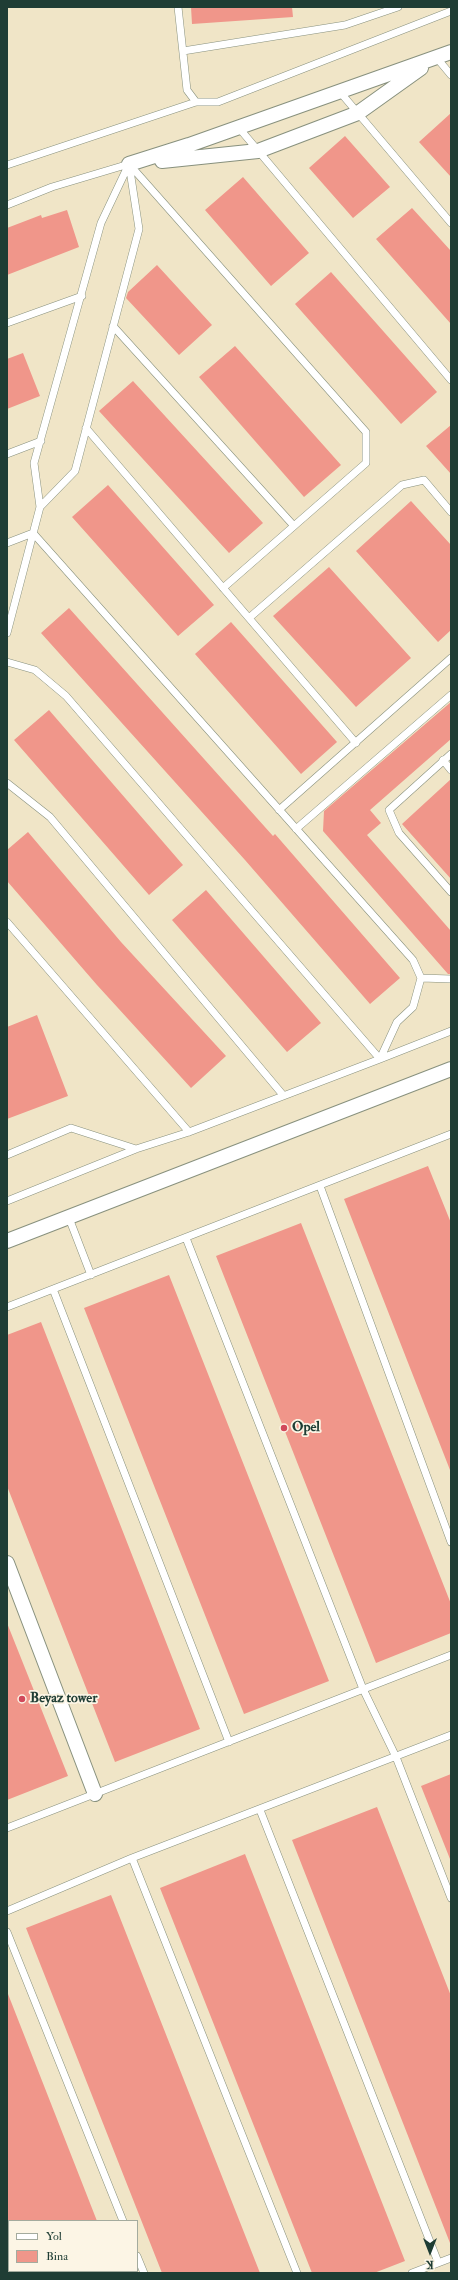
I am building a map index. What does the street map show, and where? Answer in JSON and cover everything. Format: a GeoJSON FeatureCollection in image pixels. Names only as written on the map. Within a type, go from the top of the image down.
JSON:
{"type":"FeatureCollection","features":[{"type":"Feature","properties":{"kind":"street"},"geometry":{"type":"LineString","coordinates":[[129,164],[239,128],[451,52]]}},
{"type":"Feature","properties":{"kind":"street"},"geometry":{"type":"LineString","coordinates":[[129,164],[258,151],[358,112],[436,57]]}},
{"type":"Feature","properties":{"kind":"street"},"geometry":{"type":"LineString","coordinates":[[7,1241],[451,1069]]}},
{"type":"Feature","properties":{"kind":"street"},"geometry":{"type":"LineString","coordinates":[[7,1563],[95,1794]]}},
{"type":"Feature","properties":{"kind":"lane"},"geometry":{"type":"LineString","coordinates":[[178,7],[187,90],[196,102]]}},
{"type":"Feature","properties":{"kind":"lane"},"geometry":{"type":"LineString","coordinates":[[183,51],[345,25],[398,7]]}},
{"type":"Feature","properties":{"kind":"lane"},"geometry":{"type":"LineString","coordinates":[[7,165],[196,102],[218,102],[451,11]]}},
{"type":"Feature","properties":{"kind":"lane"},"geometry":{"type":"LineString","coordinates":[[436,57],[451,75]]}},
{"type":"Feature","properties":{"kind":"lane"},"geometry":{"type":"LineString","coordinates":[[340,92],[451,223]]}},
{"type":"Feature","properties":{"kind":"lane"},"geometry":{"type":"LineString","coordinates":[[239,128],[451,380]]}},
{"type":"Feature","properties":{"kind":"lane"},"geometry":{"type":"LineString","coordinates":[[7,204],[52,187],[129,164]]}},
{"type":"Feature","properties":{"kind":"lane"},"geometry":{"type":"LineString","coordinates":[[7,633],[40,507],[34,463],[82,296],[101,222],[129,164]]}},
{"type":"Feature","properties":{"kind":"lane"},"geometry":{"type":"LineString","coordinates":[[40,507],[74,471],[139,229],[129,164]]}},
{"type":"Feature","properties":{"kind":"lane"},"geometry":{"type":"LineString","coordinates":[[129,164],[366,432],[366,463],[223,588]]}},
{"type":"Feature","properties":{"kind":"lane"},"geometry":{"type":"LineString","coordinates":[[7,323],[82,296]]}},
{"type":"Feature","properties":{"kind":"lane"},"geometry":{"type":"LineString","coordinates":[[113,326],[294,526]]}},
{"type":"Feature","properties":{"kind":"lane"},"geometry":{"type":"LineString","coordinates":[[86,428],[356,743]]}},
{"type":"Feature","properties":{"kind":"lane"},"geometry":{"type":"LineString","coordinates":[[7,454],[41,441]]}},
{"type":"Feature","properties":{"kind":"lane"},"geometry":{"type":"LineString","coordinates":[[249,618],[402,485],[424,480],[451,512]]}},
{"type":"Feature","properties":{"kind":"lane"},"geometry":{"type":"LineString","coordinates":[[7,543],[33,533]]}},
{"type":"Feature","properties":{"kind":"lane"},"geometry":{"type":"LineString","coordinates":[[33,533],[413,960],[422,978],[413,1007],[397,1022],[380,1059]]}},
{"type":"Feature","properties":{"kind":"lane"},"geometry":{"type":"LineString","coordinates":[[279,810],[451,658]]}},
{"type":"Feature","properties":{"kind":"lane"},"geometry":{"type":"LineString","coordinates":[[7,662],[35,670],[66,696],[380,1059]]}},
{"type":"Feature","properties":{"kind":"lane"},"geometry":{"type":"LineString","coordinates":[[296,829],[451,695]]}},
{"type":"Feature","properties":{"kind":"lane"},"geometry":{"type":"LineString","coordinates":[[451,754],[388,810],[399,833],[451,892]]}},
{"type":"Feature","properties":{"kind":"lane"},"geometry":{"type":"LineString","coordinates":[[443,760],[451,770]]}},
{"type":"Feature","properties":{"kind":"lane"},"geometry":{"type":"LineString","coordinates":[[7,783],[50,817],[283,1095]]}},
{"type":"Feature","properties":{"kind":"lane"},"geometry":{"type":"LineString","coordinates":[[7,922],[189,1132]]}},
{"type":"Feature","properties":{"kind":"lane"},"geometry":{"type":"LineString","coordinates":[[422,978],[451,979]]}},
{"type":"Feature","properties":{"kind":"lane"},"geometry":{"type":"LineString","coordinates":[[7,1201],[136,1149],[189,1132],[451,1031]]}},
{"type":"Feature","properties":{"kind":"lane"},"geometry":{"type":"LineString","coordinates":[[7,1155],[71,1128],[136,1149]]}},
{"type":"Feature","properties":{"kind":"lane"},"geometry":{"type":"LineString","coordinates":[[7,1307],[450,1137]]}},
{"type":"Feature","properties":{"kind":"lane"},"geometry":{"type":"LineString","coordinates":[[320,1186],[451,1542]]}},
{"type":"Feature","properties":{"kind":"lane"},"geometry":{"type":"LineString","coordinates":[[69,1218],[91,1275]]}},
{"type":"Feature","properties":{"kind":"lane"},"geometry":{"type":"LineString","coordinates":[[186,1238],[363,1689],[396,1756],[451,1898]]}},
{"type":"Feature","properties":{"kind":"lane"},"geometry":{"type":"LineString","coordinates":[[53,1289],[229,1742]]}},
{"type":"Feature","properties":{"kind":"lane"},"geometry":{"type":"LineString","coordinates":[[7,1828],[451,1655]]}},
{"type":"Feature","properties":{"kind":"lane"},"geometry":{"type":"LineString","coordinates":[[7,1912],[132,1858],[451,1736]]}},
{"type":"Feature","properties":{"kind":"lane"},"geometry":{"type":"LineString","coordinates":[[260,1810],[438,2262]]}},
{"type":"Feature","properties":{"kind":"lane"},"geometry":{"type":"LineString","coordinates":[[132,1858],[297,2273]]}},
{"type":"Feature","properties":{"kind":"lane"},"geometry":{"type":"LineString","coordinates":[[7,1932],[123,2220]]}},
{"type":"Feature","properties":{"kind":"lane"},"geometry":{"type":"LineString","coordinates":[[138,2258],[144,2273]]}},
{"type":"Feature","properties":{"kind":"lane"},"geometry":{"type":"LineString","coordinates":[[412,2273],[451,2258]]}},
{"type":"Feature","properties":{"kind":"building"},"geometry":{"type":"Polygon","coordinates":[[[191,7],[292,7],[293,17],[192,24],[191,7]]]}},
{"type":"Feature","properties":{"kind":"building"},"geometry":{"type":"Polygon","coordinates":[[[451,113],[451,177],[419,142],[451,113]]]}},
{"type":"Feature","properties":{"kind":"building"},"geometry":{"type":"Polygon","coordinates":[[[345,136],[390,187],[353,218],[309,168],[345,136]]]}},
{"type":"Feature","properties":{"kind":"building"},"geometry":{"type":"Polygon","coordinates":[[[243,177],[309,253],[271,286],[205,210],[243,177]]]}},
{"type":"Feature","properties":{"kind":"building"},"geometry":{"type":"Polygon","coordinates":[[[412,208],[451,251],[451,324],[376,239],[412,208]]]}},
{"type":"Feature","properties":{"kind":"building"},"geometry":{"type":"Polygon","coordinates":[[[67,210],[79,247],[7,275],[7,228],[41,215],[42,218],[67,210]]]}},
{"type":"Feature","properties":{"kind":"building"},"geometry":{"type":"Polygon","coordinates":[[[157,265],[212,325],[179,355],[126,298],[128,292],[157,265]]]}},
{"type":"Feature","properties":{"kind":"building"},"geometry":{"type":"Polygon","coordinates":[[[331,272],[437,392],[401,424],[295,304],[331,272]]]}},
{"type":"Feature","properties":{"kind":"building"},"geometry":{"type":"Polygon","coordinates":[[[235,346],[341,465],[304,497],[199,377],[235,346]]]}},
{"type":"Feature","properties":{"kind":"building"},"geometry":{"type":"Polygon","coordinates":[[[23,353],[40,396],[7,409],[7,359],[23,353]]]}},
{"type":"Feature","properties":{"kind":"building"},"geometry":{"type":"Polygon","coordinates":[[[133,381],[263,523],[229,553],[99,411],[133,381]]]}},
{"type":"Feature","properties":{"kind":"building"},"geometry":{"type":"Polygon","coordinates":[[[451,425],[451,474],[426,446],[451,425]]]}},
{"type":"Feature","properties":{"kind":"building"},"geometry":{"type":"Polygon","coordinates":[[[108,485],[214,605],[178,636],[72,517],[108,485]]]}},
{"type":"Feature","properties":{"kind":"building"},"geometry":{"type":"Polygon","coordinates":[[[411,501],[451,545],[451,630],[438,642],[356,551],[411,501]]]}},
{"type":"Feature","properties":{"kind":"building"},"geometry":{"type":"Polygon","coordinates":[[[329,567],[411,658],[356,707],[273,616],[329,567]]]}},
{"type":"Feature","properties":{"kind":"building"},"geometry":{"type":"Polygon","coordinates":[[[69,608],[273,836],[275,834],[400,978],[370,1004],[245,860],[41,633],[69,608]]]}},
{"type":"Feature","properties":{"kind":"building"},"geometry":{"type":"Polygon","coordinates":[[[231,622],[337,742],[301,774],[195,654],[231,622]]]}},
{"type":"Feature","properties":{"kind":"building"},"geometry":{"type":"Polygon","coordinates":[[[451,702],[451,739],[370,810],[381,823],[367,835],[451,931],[451,974],[448,974],[323,831],[324,811],[451,702]]]}},
{"type":"Feature","properties":{"kind":"building"},"geometry":{"type":"Polygon","coordinates":[[[49,710],[183,865],[149,895],[14,740],[49,710]]]}},
{"type":"Feature","properties":{"kind":"building"},"geometry":{"type":"Polygon","coordinates":[[[451,779],[451,879],[402,824],[451,779]]]}},
{"type":"Feature","properties":{"kind":"building"},"geometry":{"type":"Polygon","coordinates":[[[28,832],[121,942],[226,1056],[191,1088],[97,985],[7,881],[7,850],[28,832]]]}},
{"type":"Feature","properties":{"kind":"building"},"geometry":{"type":"Polygon","coordinates":[[[206,890],[321,1023],[287,1052],[172,920],[206,890]]]}},
{"type":"Feature","properties":{"kind":"building"},"geometry":{"type":"Polygon","coordinates":[[[37,1015],[68,1096],[7,1119],[7,1027],[37,1015]]]}},
{"type":"Feature","properties":{"kind":"building"},"geometry":{"type":"Polygon","coordinates":[[[428,1166],[451,1223],[450,1470],[344,1199],[428,1166]]]}},
{"type":"Feature","properties":{"kind":"building"},"geometry":{"type":"Polygon","coordinates":[[[301,1223],[451,1604],[451,1633],[376,1663],[216,1256],[301,1223]]]}},
{"type":"Feature","properties":{"kind":"building"},"geometry":{"type":"Polygon","coordinates":[[[169,1275],[329,1681],[244,1714],[84,1308],[169,1275]]]}},
{"type":"Feature","properties":{"kind":"building"},"geometry":{"type":"Polygon","coordinates":[[[41,1322],[200,1729],[115,1762],[7,1486],[7,1335],[41,1322]]]}},
{"type":"Feature","properties":{"kind":"building","name":"Beyaz tower"},"geometry":{"type":"Polygon","coordinates":[[[7,1623],[68,1776],[7,1800],[7,1623]]]}},
{"type":"Feature","properties":{"kind":"building"},"geometry":{"type":"Polygon","coordinates":[[[451,1774],[451,1859],[450,1859],[421,1786],[451,1774]]]}},
{"type":"Feature","properties":{"kind":"building"},"geometry":{"type":"Polygon","coordinates":[[[377,1807],[451,1996],[450,2243],[292,1840],[377,1807]]]}},
{"type":"Feature","properties":{"kind":"building"},"geometry":{"type":"Polygon","coordinates":[[[245,1854],[405,2261],[374,2273],[312,2273],[160,1888],[245,1854]]]}},
{"type":"Feature","properties":{"kind":"building"},"geometry":{"type":"Polygon","coordinates":[[[111,1895],[260,2273],[162,2273],[26,1928],[111,1895]]]}},
{"type":"Feature","properties":{"kind":"building"},"geometry":{"type":"Polygon","coordinates":[[[7,1994],[8,1994],[97,2220],[7,2221],[7,1994]]]}},
{"type":"Feature","properties":{"kind":"place","name":"Opel"},"geometry":{"type":"Point","coordinates":[284,1428]}},
{"type":"Feature","properties":{"kind":"place","name":"Beyaz tower"},"geometry":{"type":"Point","coordinates":[22,1699]}}]}
